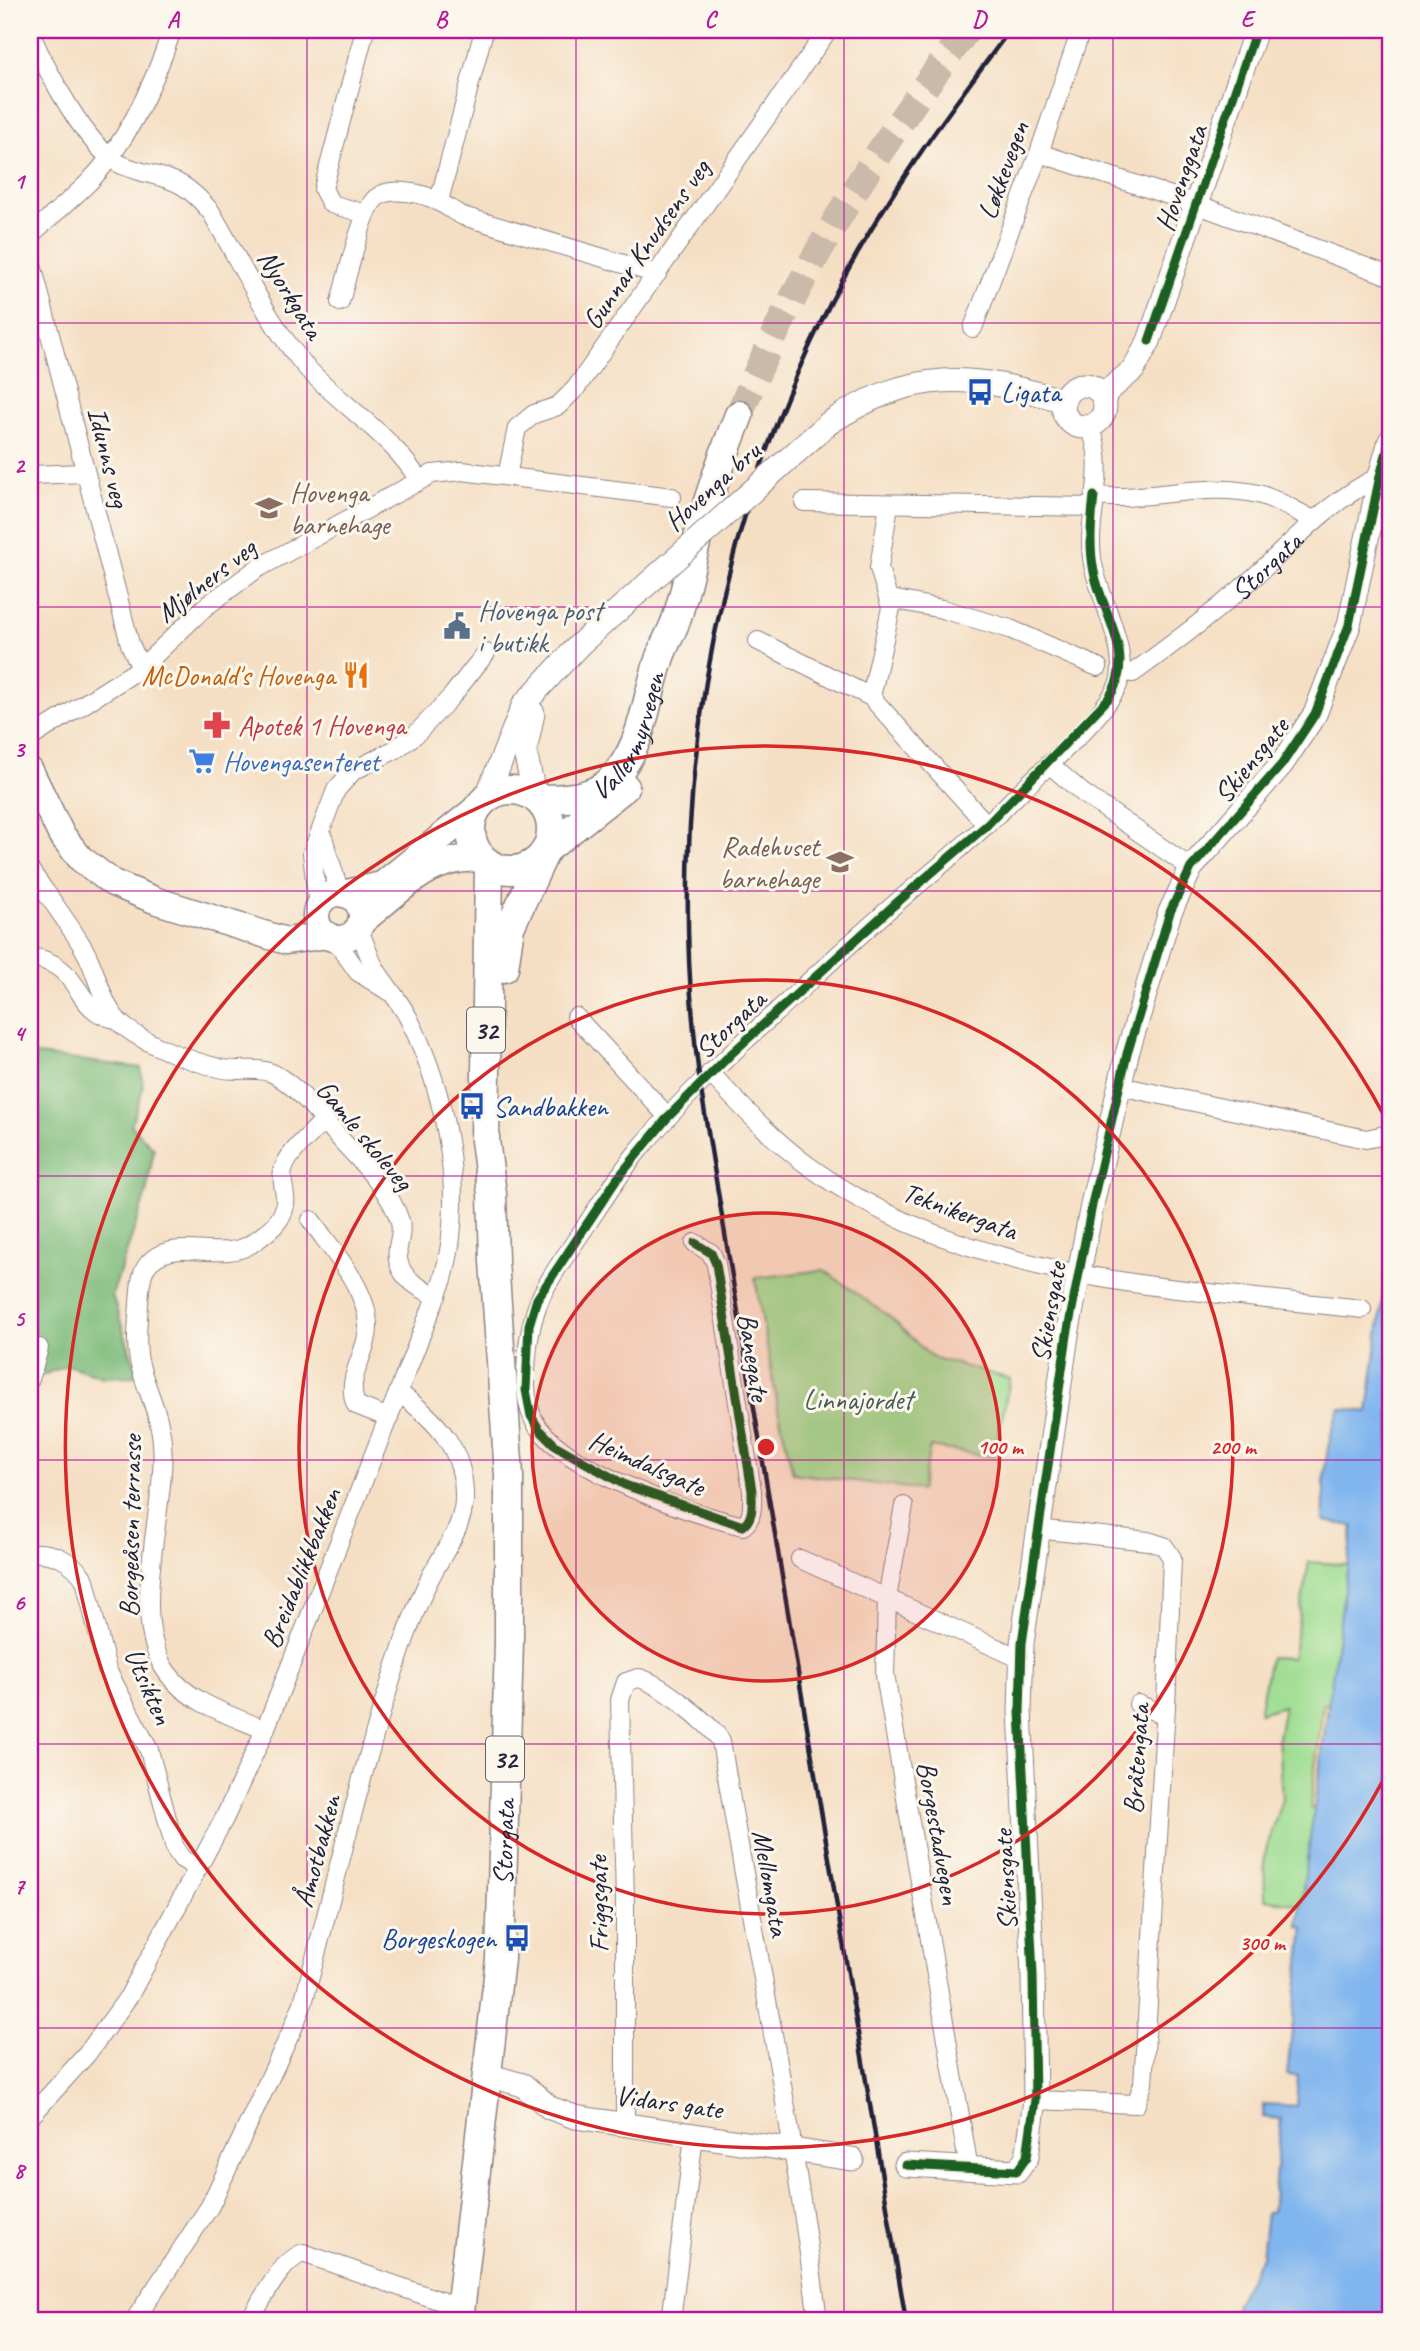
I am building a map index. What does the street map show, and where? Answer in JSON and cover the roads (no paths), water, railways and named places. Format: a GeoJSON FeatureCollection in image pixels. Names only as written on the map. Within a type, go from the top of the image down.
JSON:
{"type":"FeatureCollection","features":[{"type":"Feature","properties":{"kind":"main road","name":"Vallermyrvegen"},"geometry":{"type":"LineString","coordinates":[[546,851],[570,828],[615,797],[643,763],[653,740],[669,672],[676,620],[700,528],[739,415]]}},
{"type":"Feature","properties":{"kind":"main road","name":"Vallermyrvegen"},"geometry":{"type":"LineString","coordinates":[[536,798],[578,797],[607,784],[620,771],[640,732],[660,655],[676,620]]}},
{"type":"Feature","properties":{"kind":"main road"},"geometry":{"type":"LineString","coordinates":[[30,771],[61,834],[96,872],[129,891],[286,941],[336,924],[446,860],[465,857],[485,862]]}},
{"type":"Feature","properties":{"kind":"main road","name":"32"},"geometry":{"type":"LineString","coordinates":[[513,790],[536,798],[550,816],[553,828],[546,851],[533,864],[520,870],[505,871],[485,862],[471,836],[481,803],[513,790]]}},
{"type":"Feature","properties":{"kind":"main road"},"geometry":{"type":"LineString","coordinates":[[336,924],[326,897],[382,885],[481,803]]}},
{"type":"Feature","properties":{"kind":"main road","name":"Storgata"},"geometry":{"type":"LineString","coordinates":[[492,1194],[506,943],[515,912],[546,851]]}},
{"type":"Feature","properties":{"kind":"main road","name":"Storgata"},"geometry":{"type":"LineString","coordinates":[[460,2315],[500,1959],[510,1535],[492,1194],[485,1140],[485,862]]}},
{"type":"Feature","properties":{"kind":"main road"},"geometry":{"type":"LineString","coordinates":[[336,924],[358,903],[342,893]]}},
{"type":"Feature","properties":{"kind":"street"},"geometry":{"type":"LineString","coordinates":[[30,234],[91,180],[109,156],[147,91],[172,30]]}},
{"type":"Feature","properties":{"kind":"street"},"geometry":{"type":"LineString","coordinates":[[365,30],[323,190],[331,204],[366,214]]}},
{"type":"Feature","properties":{"kind":"street"},"geometry":{"type":"LineString","coordinates":[[439,201],[484,30]]}},
{"type":"Feature","properties":{"kind":"street","name":"Gunnar Knudsens veg"},"geometry":{"type":"LineString","coordinates":[[507,476],[517,429],[534,414],[558,406],[576,388],[828,30]]}},
{"type":"Feature","properties":{"kind":"street","name":"Løkkevegen"},"geometry":{"type":"LineString","coordinates":[[973,328],[1039,153],[1081,30]]}},
{"type":"Feature","properties":{"kind":"street","name":"Hovenggata"},"geometry":{"type":"LineString","coordinates":[[1103,396],[1123,380],[1142,358],[1256,30]]}},
{"type":"Feature","properties":{"kind":"street"},"geometry":{"type":"LineString","coordinates":[[30,33],[57,91],[109,156]]}},
{"type":"Feature","properties":{"kind":"street"},"geometry":{"type":"LineString","coordinates":[[1039,153],[1196,204],[1390,276]]}},
{"type":"Feature","properties":{"kind":"street","name":"Nyorkgata"},"geometry":{"type":"LineString","coordinates":[[109,156],[122,165],[173,179],[196,194],[211,212],[285,339],[304,365],[393,450],[419,481]]}},
{"type":"Feature","properties":{"kind":"street"},"geometry":{"type":"LineString","coordinates":[[340,302],[366,214],[375,198],[389,192],[413,193],[439,201],[463,216],[657,274]]}},
{"type":"Feature","properties":{"kind":"street","name":"Idunns veg"},"geometry":{"type":"LineString","coordinates":[[30,257],[130,644],[141,668]]}},
{"type":"Feature","properties":{"kind":"street","name":"Hovenga bru"},"geometry":{"type":"LineString","coordinates":[[545,684],[580,644],[829,423],[879,394],[924,382],[995,383],[1064,401]]}},
{"type":"Feature","properties":{"kind":"street"},"geometry":{"type":"LineString","coordinates":[[1082,385],[1094,387],[1103,396],[1104,414],[1090,426],[1078,426],[1068,419],[1064,401],[1070,390],[1082,385]]}},
{"type":"Feature","properties":{"kind":"street"},"geometry":{"type":"LineString","coordinates":[[1090,426],[1098,457],[1091,555],[1099,593],[1119,650],[1122,672]]}},
{"type":"Feature","properties":{"kind":"street"},"geometry":{"type":"LineString","coordinates":[[1380,476],[1390,441]]}},
{"type":"Feature","properties":{"kind":"street","name":"Mjølners veg"},"geometry":{"type":"LineString","coordinates":[[30,737],[141,668],[234,584],[296,546],[419,481],[447,471],[672,497]]}},
{"type":"Feature","properties":{"kind":"street"},"geometry":{"type":"LineString","coordinates":[[30,475],[85,473]]}},
{"type":"Feature","properties":{"kind":"street","name":"Storgata"},"geometry":{"type":"LineString","coordinates":[[539,1429],[531,1416],[526,1390],[529,1325],[537,1299],[617,1179],[668,1117],[710,1073],[893,906],[987,825],[1088,723],[1118,686],[1122,672],[1133,673],[1263,569],[1312,519],[1347,492],[1380,476]]}},
{"type":"Feature","properties":{"kind":"street","name":"Skiensgate"},"geometry":{"type":"LineString","coordinates":[[969,2169],[1017,2171],[1024,2165],[1035,2100],[1033,1975],[1020,1711],[1021,1659],[1037,1530],[1077,1273],[1120,1086],[1151,965],[1170,912],[1191,868],[1282,764],[1315,714],[1349,625],[1380,476]]}},
{"type":"Feature","properties":{"kind":"street"},"geometry":{"type":"LineString","coordinates":[[804,502],[1042,504],[1094,502],[1204,489],[1257,494],[1312,519]]}},
{"type":"Feature","properties":{"kind":"street"},"geometry":{"type":"LineString","coordinates":[[870,697],[890,620],[891,599],[879,568],[889,504]]}},
{"type":"Feature","properties":{"kind":"street"},"geometry":{"type":"LineString","coordinates":[[891,599],[942,609],[1010,629],[1098,667]]}},
{"type":"Feature","properties":{"kind":"street"},"geometry":{"type":"LineString","coordinates":[[758,641],[870,697],[987,825]]}},
{"type":"Feature","properties":{"kind":"street"},"geometry":{"type":"LineString","coordinates":[[336,924],[312,853],[335,790],[344,778],[397,749],[416,734],[451,697],[486,653]]}},
{"type":"Feature","properties":{"kind":"street"},"geometry":{"type":"LineString","coordinates":[[536,798],[526,765],[526,741],[545,684]]}},
{"type":"Feature","properties":{"kind":"street"},"geometry":{"type":"LineString","coordinates":[[481,803],[524,704],[545,684]]}},
{"type":"Feature","properties":{"kind":"street"},"geometry":{"type":"LineString","coordinates":[[1048,764],[1084,793],[1191,868]]}},
{"type":"Feature","properties":{"kind":"street"},"geometry":{"type":"LineString","coordinates":[[321,831],[342,893]]}},
{"type":"Feature","properties":{"kind":"street"},"geometry":{"type":"LineString","coordinates":[[30,870],[86,952],[106,1003],[116,1018]]}},
{"type":"Feature","properties":{"kind":"street","name":"Breidablikkbakken"},"geometry":{"type":"LineString","coordinates":[[336,924],[358,972],[391,993]]}},
{"type":"Feature","properties":{"kind":"street","name":"Breidablikkbakken"},"geometry":{"type":"LineString","coordinates":[[32,2109],[87,2054],[123,2005],[198,1868],[265,1730],[399,1394],[448,1261],[453,1217],[450,1159],[425,1058],[409,1020],[373,965],[336,924]]}},
{"type":"Feature","properties":{"kind":"street","name":"Gamle skoleveg"},"geometry":{"type":"LineString","coordinates":[[30,957],[58,964],[98,1013],[116,1018],[126,1028],[147,1040],[219,1069],[274,1074],[346,1144],[394,1208],[401,1231],[397,1257],[402,1274],[422,1290],[437,1296]]}},
{"type":"Feature","properties":{"kind":"street"},"geometry":{"type":"LineString","coordinates":[[576,1017],[668,1117]]}},
{"type":"Feature","properties":{"kind":"street","name":"Teknikergata"},"geometry":{"type":"LineString","coordinates":[[710,1073],[780,1144],[812,1169],[880,1209],[972,1247],[1037,1266],[1077,1273],[1362,1309]]}},
{"type":"Feature","properties":{"kind":"street"},"geometry":{"type":"LineString","coordinates":[[1120,1086],[1366,1139],[1390,1134]]}},
{"type":"Feature","properties":{"kind":"street","name":"Borgeåsen terrasse"},"geometry":{"type":"LineString","coordinates":[[265,1730],[201,1702],[184,1690],[165,1671],[158,1652],[151,1623],[149,1580],[163,1464],[162,1440],[136,1347],[141,1284],[146,1267],[166,1253],[181,1250],[237,1251],[279,1222],[286,1208],[282,1172],[286,1163],[323,1121]]}},
{"type":"Feature","properties":{"kind":"street"},"geometry":{"type":"LineString","coordinates":[[311,1220],[357,1290],[365,1309],[368,1335],[355,1373],[353,1397],[356,1405],[389,1418]]}},
{"type":"Feature","properties":{"kind":"street","name":"Banegate"},"geometry":{"type":"LineString","coordinates":[[695,1243],[710,1252],[716,1264],[752,1491],[751,1513],[748,1522],[743,1526]]}},
{"type":"Feature","properties":{"kind":"street"},"geometry":{"type":"LineString","coordinates":[[30,1378],[39,1348]]}},
{"type":"Feature","properties":{"kind":"street","name":"Åmotbakken"},"geometry":{"type":"LineString","coordinates":[[134,2321],[210,2206],[303,2003],[387,1692],[417,1607],[462,1517],[463,1479],[458,1457],[449,1439],[417,1406],[399,1394]]}},
{"type":"Feature","properties":{"kind":"street","name":"Heimdalsgate"},"geometry":{"type":"LineString","coordinates":[[539,1429],[567,1453],[625,1485],[743,1526]]}},
{"type":"Feature","properties":{"kind":"street","name":"Borgestadvegen"},"geometry":{"type":"LineString","coordinates":[[904,1506],[887,1598],[883,1648],[888,1710],[943,2003],[969,2169]]}},
{"type":"Feature","properties":{"kind":"street","name":"Bråtengata"},"geometry":{"type":"LineString","coordinates":[[1035,2100],[1136,2104],[1143,2084],[1172,1558],[1164,1546],[1148,1541],[1037,1530]]}},
{"type":"Feature","properties":{"kind":"street","name":"Utsikten"},"geometry":{"type":"LineString","coordinates":[[30,1553],[41,1552],[67,1561],[78,1569],[85,1580],[107,1670],[149,1750],[176,1849],[182,1858],[198,1868]]}},
{"type":"Feature","properties":{"kind":"street"},"geometry":{"type":"LineString","coordinates":[[800,1559],[1021,1659]]}},
{"type":"Feature","properties":{"kind":"street","name":"Mellomgata"},"geometry":{"type":"LineString","coordinates":[[626,1682],[631,1678],[646,1679],[707,1724],[721,1741],[753,1936],[795,2150],[818,2321]]}},
{"type":"Feature","properties":{"kind":"street","name":"Friggsgate"},"geometry":{"type":"LineString","coordinates":[[625,2127],[625,1901],[620,1700],[626,1682]]}},
{"type":"Feature","properties":{"kind":"street"},"geometry":{"type":"LineString","coordinates":[[1138,1704],[1165,1716]]}},
{"type":"Feature","properties":{"kind":"street","name":"Vidars gate"},"geometry":{"type":"LineString","coordinates":[[487,2075],[523,2085],[550,2108],[575,2117],[625,2127],[852,2160]]}},
{"type":"Feature","properties":{"kind":"street"},"geometry":{"type":"LineString","coordinates":[[671,2321],[694,2136]]}},
{"type":"Feature","properties":{"kind":"street"},"geometry":{"type":"LineString","coordinates":[[906,2165],[969,2169]]}},
{"type":"Feature","properties":{"kind":"street"},"geometry":{"type":"LineString","coordinates":[[250,2321],[284,2268],[294,2256],[303,2253],[460,2315]]}},
{"type":"Feature","properties":{"kind":"water"},"geometry":{"type":"Polygon","coordinates":[[[1390,1243],[1390,2321],[1234,2321],[1236,2303],[1262,2256],[1267,2212],[1272,2212],[1281,2119],[1263,2117],[1264,2104],[1296,2106],[1298,2076],[1287,2075],[1304,1928],[1298,1926],[1353,1526],[1324,1521],[1326,1464],[1340,1408],[1368,1412],[1390,1243]]]}},
{"type":"Feature","properties":{"kind":"tunnel"},"geometry":{"type":"LineString","coordinates":[[739,415],[786,312],[840,215],[869,167],[967,30]]}},
{"type":"Feature","properties":{"kind":"railway"},"geometry":{"type":"LineString","coordinates":[[906,2321],[700,1084],[690,983],[688,882],[693,782],[706,682],[726,583],[754,487],[789,392],[832,300],[871,229],[938,128],[1010,30]]}},
{"type":"Feature","properties":{"kind":"place","name":"Ligata"},"geometry":{"type":"Point","coordinates":[980,392]}},
{"type":"Feature","properties":{"kind":"place","name":"Hovenga barnehage"},"geometry":{"type":"Point","coordinates":[269,508]}},
{"type":"Feature","properties":{"kind":"place","name":"Hovenga post i butikk"},"geometry":{"type":"Point","coordinates":[457,626]}},
{"type":"Feature","properties":{"kind":"place","name":"McDonald's Hovenga"},"geometry":{"type":"Point","coordinates":[356,675]}},
{"type":"Feature","properties":{"kind":"place","name":"Apotek 1 Hovenga"},"geometry":{"type":"Point","coordinates":[217,725]}},
{"type":"Feature","properties":{"kind":"place","name":"Hovengasenteret"},"geometry":{"type":"Point","coordinates":[202,761]}},
{"type":"Feature","properties":{"kind":"place","name":"Radehuset barnehage"},"geometry":{"type":"Point","coordinates":[840,862]}},
{"type":"Feature","properties":{"kind":"place","name":"Sandbakken"},"geometry":{"type":"Point","coordinates":[472,1106]}},
{"type":"Feature","properties":{"kind":"place","name":"Borgeskogen"},"geometry":{"type":"Point","coordinates":[517,1938]}},
{"type":"Feature","properties":{"kind":"park label","name":"Linnajordet"},"geometry":{"type":"Point","coordinates":[858,1399]}}]}
